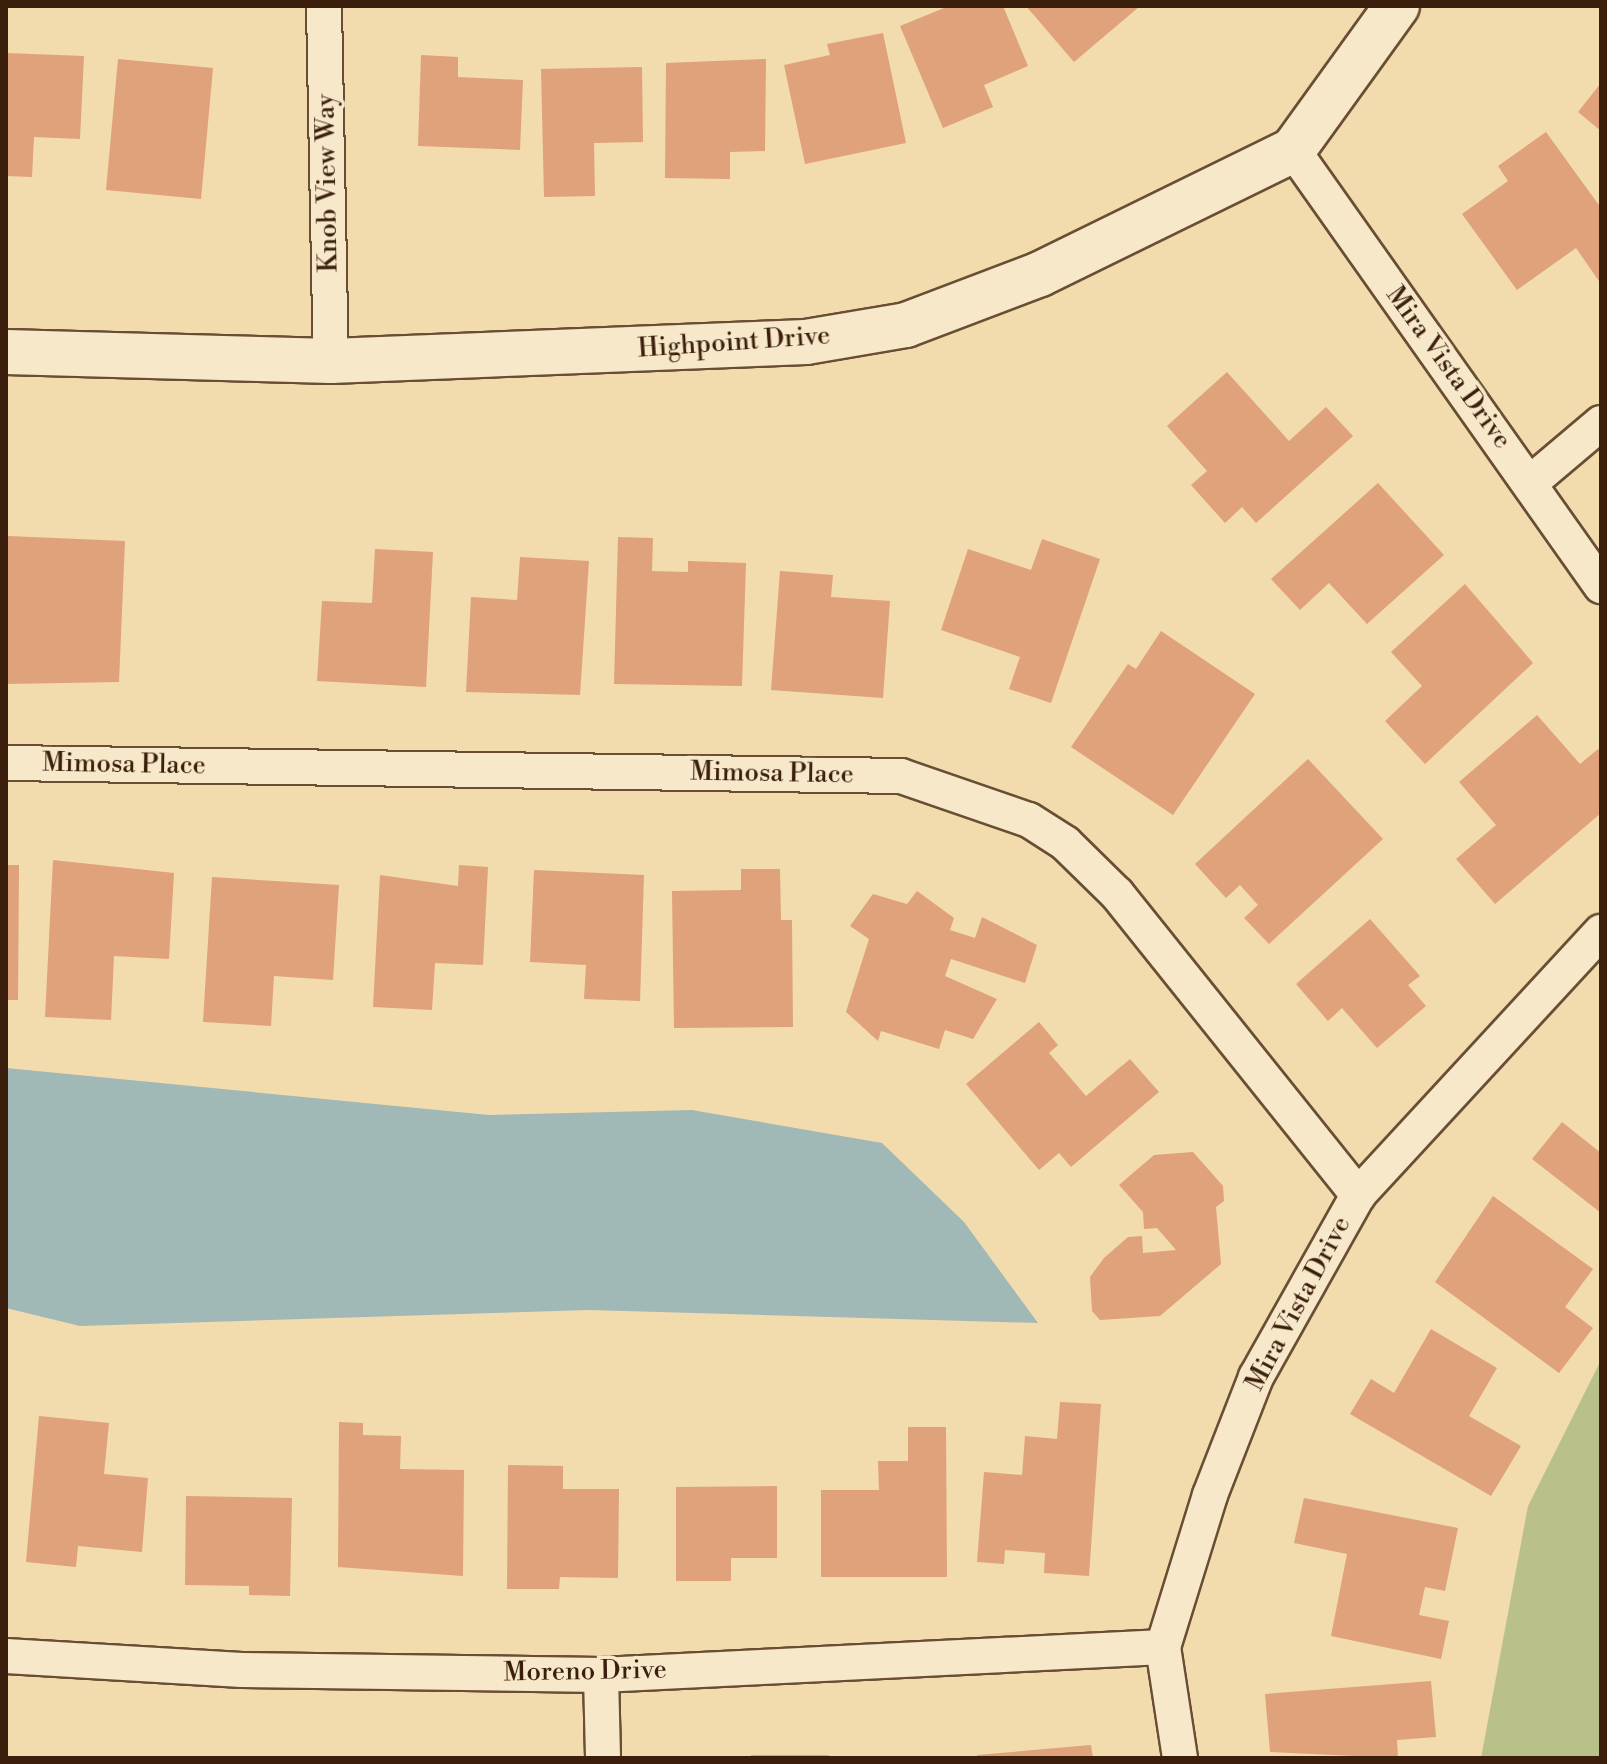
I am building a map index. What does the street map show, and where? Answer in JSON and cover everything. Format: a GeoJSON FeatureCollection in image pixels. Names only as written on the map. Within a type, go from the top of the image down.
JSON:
{"type":"FeatureCollection","features":[{"type":"Feature","properties":{"kind":"street","name":"Knob View Way"},"geometry":{"type":"LineString","coordinates":[[324,6],[331,361]]}},
{"type":"Feature","properties":{"kind":"street","name":"Highpoint Drive"},"geometry":{"type":"LineString","coordinates":[[6,352],[331,361],[806,342],[906,325],[1040,274],[1293,150],[1397,6]]}},
{"type":"Feature","properties":{"kind":"street","name":"Mira Vista Drive"},"geometry":{"type":"LineString","coordinates":[[1293,150],[1601,586]]}},
{"type":"Feature","properties":{"kind":"street"},"geometry":{"type":"LineString","coordinates":[[1530,483],[1601,423]]}},
{"type":"Feature","properties":{"kind":"street","name":"Mimosa Place"},"geometry":{"type":"LineString","coordinates":[[6,763],[901,776],[1029,820],[1065,843],[1117,894],[1358,1195]]}},
{"type":"Feature","properties":{"kind":"street","name":"Mira Vista Drive"},"geometry":{"type":"LineString","coordinates":[[1180,1758],[1163,1647],[1210,1495],[1256,1377],[1358,1195],[1601,932]]}},
{"type":"Feature","properties":{"kind":"street","name":"Moreno Drive"},"geometry":{"type":"LineString","coordinates":[[6,1656],[242,1670],[601,1675],[1163,1647]]}},
{"type":"Feature","properties":{"kind":"street"},"geometry":{"type":"LineString","coordinates":[[601,1675],[603,1758]]}},
{"type":"Feature","properties":{"kind":"green space"},"geometry":{"type":"Polygon","coordinates":[[[1601,1360],[1601,1758],[1481,1758],[1528,1506],[1601,1360]]]}},
{"type":"Feature","properties":{"kind":"water"},"geometry":{"type":"Polygon","coordinates":[[[6,1068],[489,1115],[692,1110],[882,1143],[964,1222],[1038,1323],[589,1310],[80,1326],[6,1308],[6,1068]]]}},
{"type":"Feature","properties":{"kind":"building"},"geometry":{"type":"Polygon","coordinates":[[[949,6],[1003,6],[1028,66],[984,85],[993,107],[943,128],[900,26],[949,6]]]}},
{"type":"Feature","properties":{"kind":"building"},"geometry":{"type":"Polygon","coordinates":[[[1026,6],[1140,6],[1074,62],[1026,6]]]}},
{"type":"Feature","properties":{"kind":"building"},"geometry":{"type":"Polygon","coordinates":[[[883,33],[906,143],[805,164],[784,65],[830,55],[827,44],[883,33]]]}},
{"type":"Feature","properties":{"kind":"building"},"geometry":{"type":"Polygon","coordinates":[[[6,53],[84,56],[80,139],[34,137],[32,177],[6,176],[6,53]]]}},
{"type":"Feature","properties":{"kind":"building"},"geometry":{"type":"Polygon","coordinates":[[[421,55],[458,57],[458,77],[523,80],[520,150],[418,146],[421,55]]]}},
{"type":"Feature","properties":{"kind":"building"},"geometry":{"type":"Polygon","coordinates":[[[118,59],[213,68],[201,199],[106,190],[118,59]]]}},
{"type":"Feature","properties":{"kind":"building"},"geometry":{"type":"Polygon","coordinates":[[[766,59],[765,151],[730,152],[730,179],[665,178],[666,63],[766,59]]]}},
{"type":"Feature","properties":{"kind":"building"},"geometry":{"type":"Polygon","coordinates":[[[642,67],[643,142],[594,143],[595,196],[544,197],[541,69],[642,67]]]}},
{"type":"Feature","properties":{"kind":"building"},"geometry":{"type":"Polygon","coordinates":[[[1601,83],[1601,131],[1578,112],[1601,83]]]}},
{"type":"Feature","properties":{"kind":"building"},"geometry":{"type":"Polygon","coordinates":[[[1546,132],[1601,208],[1601,284],[1576,248],[1517,290],[1462,214],[1508,181],[1498,166],[1546,132]]]}},
{"type":"Feature","properties":{"kind":"building"},"geometry":{"type":"Polygon","coordinates":[[[1227,372],[1289,441],[1326,407],[1353,436],[1256,523],[1242,507],[1225,523],[1191,485],[1207,471],[1167,426],[1227,372]]]}},
{"type":"Feature","properties":{"kind":"building"},"geometry":{"type":"Polygon","coordinates":[[[1378,483],[1444,555],[1367,624],[1329,583],[1300,610],[1271,579],[1378,483]]]}},
{"type":"Feature","properties":{"kind":"building"},"geometry":{"type":"Polygon","coordinates":[[[8,536],[125,541],[119,682],[6,684],[8,536]]]}},
{"type":"Feature","properties":{"kind":"building"},"geometry":{"type":"Polygon","coordinates":[[[618,537],[653,538],[652,571],[688,572],[688,561],[746,563],[742,686],[614,684],[618,537]]]}},
{"type":"Feature","properties":{"kind":"building"},"geometry":{"type":"Polygon","coordinates":[[[1042,539],[1100,559],[1051,703],[1009,689],[1020,657],[941,630],[968,549],[1031,570],[1042,539]]]}},
{"type":"Feature","properties":{"kind":"building"},"geometry":{"type":"Polygon","coordinates":[[[375,549],[433,552],[426,687],[317,681],[322,601],[372,603],[375,549]]]}},
{"type":"Feature","properties":{"kind":"building"},"geometry":{"type":"Polygon","coordinates":[[[520,557],[589,561],[580,695],[466,692],[471,597],[517,600],[520,557]]]}},
{"type":"Feature","properties":{"kind":"building"},"geometry":{"type":"Polygon","coordinates":[[[780,571],[833,575],[831,597],[890,601],[883,698],[771,690],[780,571]]]}},
{"type":"Feature","properties":{"kind":"building"},"geometry":{"type":"Polygon","coordinates":[[[1465,584],[1533,663],[1425,764],[1385,721],[1422,686],[1391,652],[1465,584]]]}},
{"type":"Feature","properties":{"kind":"building"},"geometry":{"type":"Polygon","coordinates":[[[1161,631],[1255,694],[1173,815],[1071,747],[1128,664],[1136,669],[1161,631]]]}},
{"type":"Feature","properties":{"kind":"building"},"geometry":{"type":"Polygon","coordinates":[[[1537,715],[1580,764],[1598,749],[1601,753],[1601,813],[1495,904],[1456,859],[1496,825],[1459,782],[1537,715]]]}},
{"type":"Feature","properties":{"kind":"building"},"geometry":{"type":"Polygon","coordinates":[[[1308,759],[1383,839],[1269,944],[1244,918],[1258,905],[1240,885],[1226,898],[1195,864],[1308,759]]]}},
{"type":"Feature","properties":{"kind":"building"},"geometry":{"type":"Polygon","coordinates":[[[53,860],[174,873],[169,959],[114,956],[111,1020],[45,1017],[53,860]]]}},
{"type":"Feature","properties":{"kind":"building"},"geometry":{"type":"Polygon","coordinates":[[[6,865],[19,865],[18,1000],[6,1000],[6,865]]]}},
{"type":"Feature","properties":{"kind":"building"},"geometry":{"type":"Polygon","coordinates":[[[459,865],[488,867],[483,965],[435,963],[432,1010],[373,1007],[380,875],[458,886],[459,865]]]}},
{"type":"Feature","properties":{"kind":"building"},"geometry":{"type":"Polygon","coordinates":[[[741,869],[780,869],[781,920],[792,920],[793,1027],[674,1028],[672,891],[741,890],[741,869]]]}},
{"type":"Feature","properties":{"kind":"building"},"geometry":{"type":"Polygon","coordinates":[[[534,870],[644,875],[640,1001],[584,999],[586,965],[530,962],[534,870]]]}},
{"type":"Feature","properties":{"kind":"building"},"geometry":{"type":"Polygon","coordinates":[[[212,877],[339,885],[333,980],[274,976],[271,1026],[203,1022],[212,877]]]}},
{"type":"Feature","properties":{"kind":"building"},"geometry":{"type":"Polygon","coordinates":[[[917,891],[954,918],[950,930],[975,938],[982,917],[1037,945],[1025,983],[951,959],[945,976],[997,999],[973,1039],[945,1030],[939,1049],[881,1031],[878,1041],[846,1012],[869,939],[850,926],[873,894],[907,904],[917,891]]]}},
{"type":"Feature","properties":{"kind":"building"},"geometry":{"type":"Polygon","coordinates":[[[1370,919],[1420,976],[1408,985],[1426,1006],[1377,1048],[1342,1008],[1328,1021],[1296,984],[1370,919]]]}},
{"type":"Feature","properties":{"kind":"building"},"geometry":{"type":"Polygon","coordinates":[[[1039,1022],[1058,1045],[1049,1053],[1086,1096],[1130,1059],[1159,1092],[1071,1167],[1059,1153],[1039,1170],[966,1084],[1039,1022]]]}},
{"type":"Feature","properties":{"kind":"building"},"geometry":{"type":"Polygon","coordinates":[[[1562,1122],[1601,1153],[1601,1213],[1532,1159],[1562,1122]]]}},
{"type":"Feature","properties":{"kind":"building"},"geometry":{"type":"Polygon","coordinates":[[[1193,1152],[1223,1186],[1224,1201],[1216,1207],[1221,1264],[1160,1316],[1100,1320],[1092,1311],[1090,1277],[1104,1258],[1128,1237],[1142,1236],[1143,1253],[1176,1250],[1157,1228],[1144,1229],[1143,1212],[1119,1185],[1154,1155],[1193,1152]]]}},
{"type":"Feature","properties":{"kind":"building"},"geometry":{"type":"Polygon","coordinates":[[[1493,1196],[1593,1269],[1565,1307],[1593,1328],[1559,1373],[1435,1282],[1493,1196]]]}},
{"type":"Feature","properties":{"kind":"building"},"geometry":{"type":"Polygon","coordinates":[[[1431,1329],[1497,1368],[1469,1416],[1521,1446],[1491,1496],[1350,1414],[1371,1379],[1394,1393],[1431,1329]]]}},
{"type":"Feature","properties":{"kind":"building"},"geometry":{"type":"Polygon","coordinates":[[[1060,1402],[1101,1404],[1089,1576],[1044,1573],[1045,1553],[1005,1550],[1004,1564],[977,1562],[984,1472],[1022,1475],[1025,1436],[1057,1439],[1060,1402]]]}},
{"type":"Feature","properties":{"kind":"building"},"geometry":{"type":"Polygon","coordinates":[[[39,1416],[109,1423],[104,1474],[148,1478],[142,1552],[78,1546],[76,1567],[26,1562],[39,1416]]]}},
{"type":"Feature","properties":{"kind":"building"},"geometry":{"type":"Polygon","coordinates":[[[339,1422],[363,1423],[363,1435],[401,1436],[400,1469],[464,1470],[463,1576],[338,1567],[339,1422]]]}},
{"type":"Feature","properties":{"kind":"building"},"geometry":{"type":"Polygon","coordinates":[[[908,1427],[946,1427],[947,1577],[821,1577],[821,1490],[879,1490],[878,1461],[908,1461],[908,1427]]]}},
{"type":"Feature","properties":{"kind":"building"},"geometry":{"type":"Polygon","coordinates":[[[508,1465],[563,1466],[563,1489],[619,1489],[618,1578],[560,1577],[559,1589],[507,1589],[508,1465]]]}},
{"type":"Feature","properties":{"kind":"building"},"geometry":{"type":"Polygon","coordinates":[[[777,1486],[777,1558],[731,1558],[731,1581],[676,1581],[676,1487],[777,1486]]]}},
{"type":"Feature","properties":{"kind":"building"},"geometry":{"type":"Polygon","coordinates":[[[186,1496],[292,1498],[290,1596],[249,1595],[249,1586],[185,1585],[186,1496]]]}},
{"type":"Feature","properties":{"kind":"building"},"geometry":{"type":"Polygon","coordinates":[[[1304,1498],[1458,1528],[1445,1591],[1425,1587],[1419,1615],[1449,1621],[1441,1659],[1331,1636],[1347,1554],[1294,1543],[1304,1498]]]}},
{"type":"Feature","properties":{"kind":"building"},"geometry":{"type":"Polygon","coordinates":[[[1431,1681],[1436,1737],[1397,1740],[1398,1758],[1270,1752],[1265,1694],[1431,1681]]]}},
{"type":"Feature","properties":{"kind":"building"},"geometry":{"type":"Polygon","coordinates":[[[1091,1745],[1093,1758],[977,1758],[977,1755],[1091,1745]]]}},
{"type":"Feature","properties":{"kind":"building"},"geometry":{"type":"Polygon","coordinates":[[[751,1755],[829,1755],[829,1758],[751,1758],[751,1755]]]}}]}
